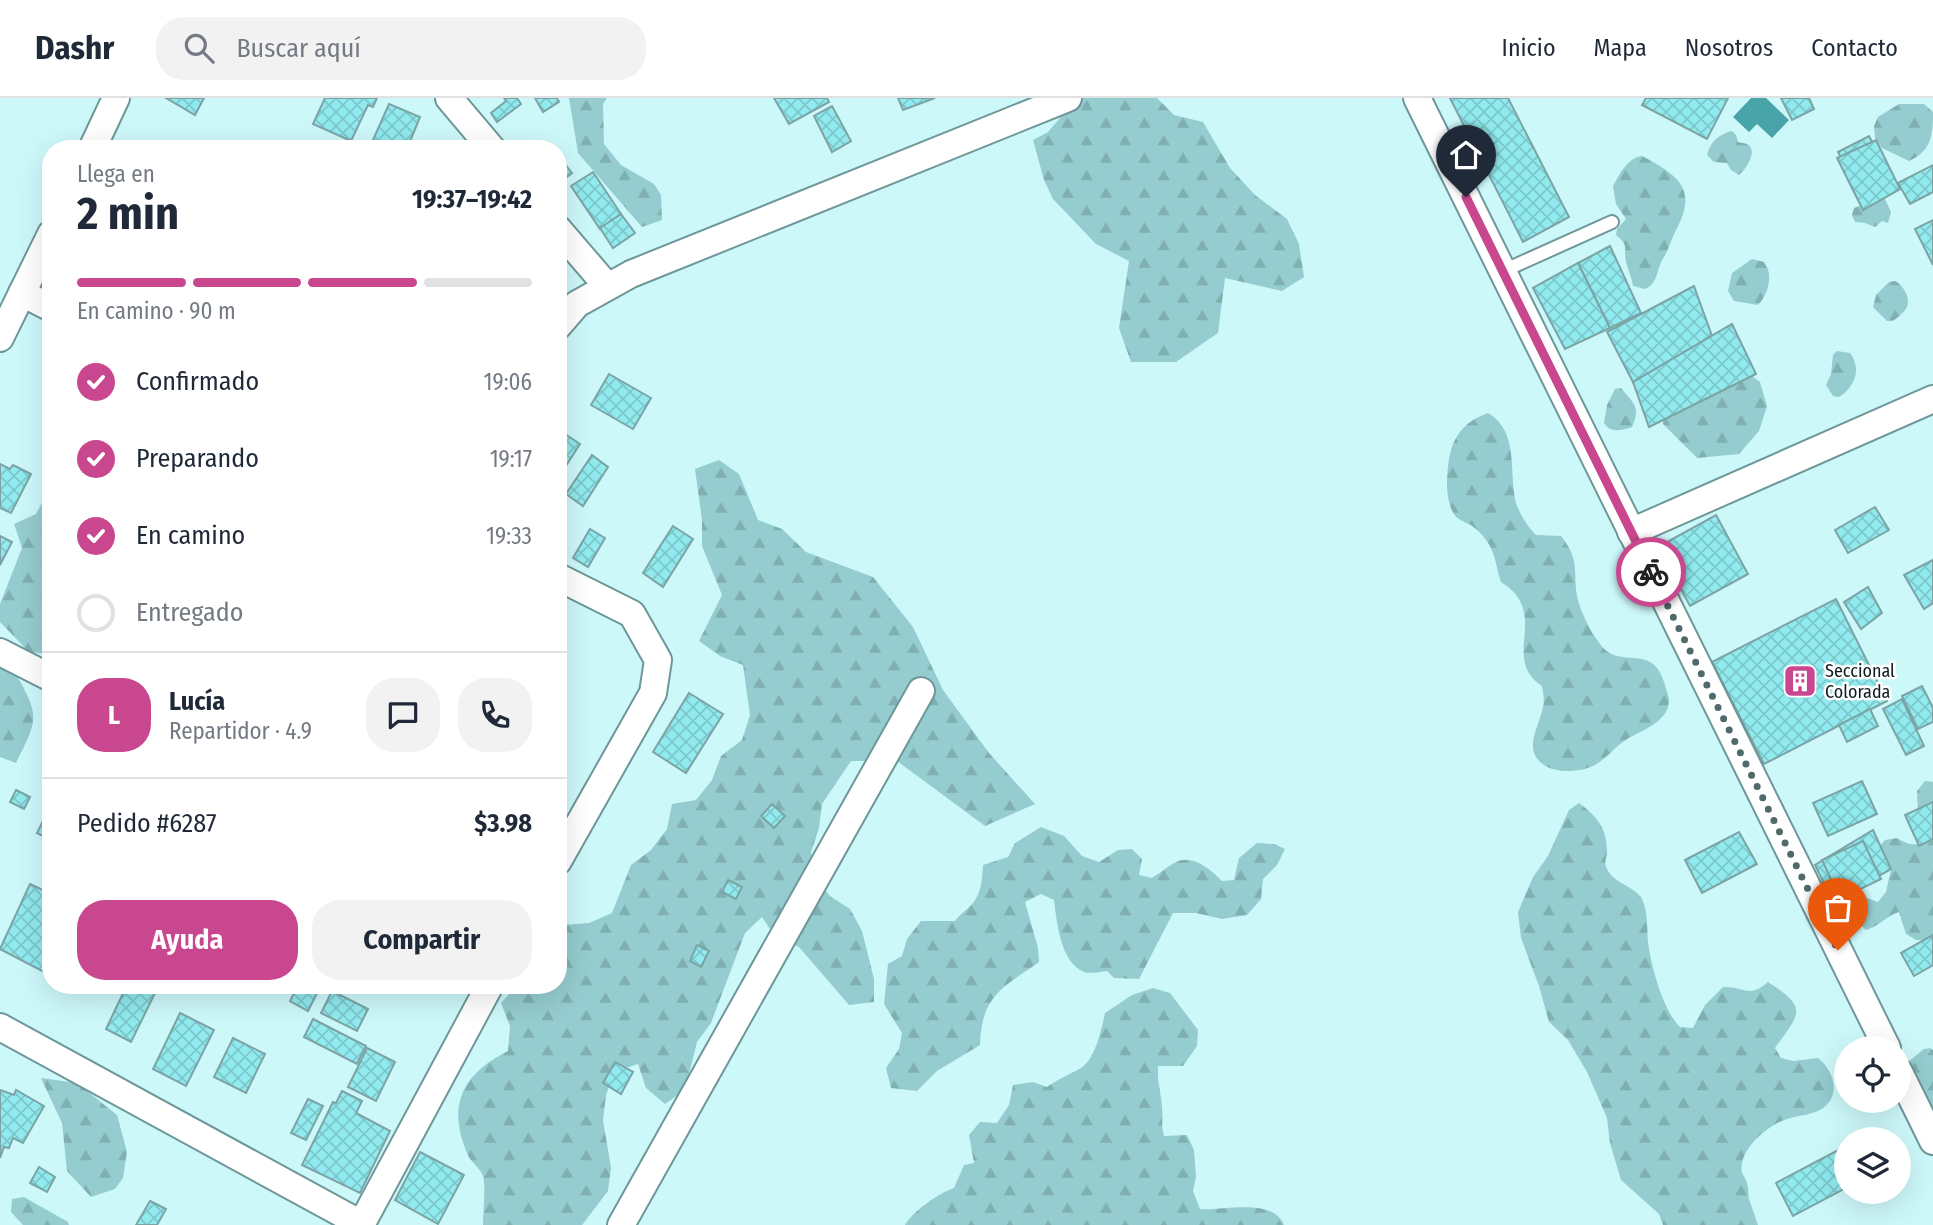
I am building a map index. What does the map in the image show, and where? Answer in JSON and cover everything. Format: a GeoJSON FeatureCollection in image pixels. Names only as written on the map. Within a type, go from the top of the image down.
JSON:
{"type":"FeatureCollection","features":[{"type":"Feature","properties":{"kind":"street"},"geometry":{"type":"LineString","coordinates":[[96,140],[116,98]]}},
{"type":"Feature","properties":{"kind":"street"},"geometry":{"type":"LineString","coordinates":[[449,98],[484,140]]}},
{"type":"Feature","properties":{"kind":"street"},"geometry":{"type":"LineString","coordinates":[[567,316],[577,304],[607,286],[1031,105],[1068,98]]}},
{"type":"Feature","properties":{"kind":"street"},"geometry":{"type":"LineString","coordinates":[[1417,98],[1881,1036]]}},
{"type":"Feature","properties":{"kind":"street"},"geometry":{"type":"LineString","coordinates":[[567,239],[607,286]]}},
{"type":"Feature","properties":{"kind":"street"},"geometry":{"type":"LineString","coordinates":[[0,338],[42,252]]}},
{"type":"Feature","properties":{"kind":"street"},"geometry":{"type":"LineString","coordinates":[[22,293],[42,304]]}},
{"type":"Feature","properties":{"kind":"street"},"geometry":{"type":"LineString","coordinates":[[1631,532],[1933,398]]}},
{"type":"Feature","properties":{"kind":"street"},"geometry":{"type":"LineString","coordinates":[[567,582],[632,614],[658,660],[653,694],[567,845]]}},
{"type":"Feature","properties":{"kind":"street"},"geometry":{"type":"LineString","coordinates":[[0,652],[42,673]]}},
{"type":"Feature","properties":{"kind":"street"},"geometry":{"type":"LineString","coordinates":[[621,1225],[921,691]]}},
{"type":"Feature","properties":{"kind":"street"},"geometry":{"type":"LineString","coordinates":[[0,1027],[361,1225],[485,994]]}},
{"type":"Feature","properties":{"kind":"street"},"geometry":{"type":"LineString","coordinates":[[1911,1097],[1933,1142]]}},
{"type":"Feature","properties":{"kind":"lane"},"geometry":{"type":"LineString","coordinates":[[1503,271],[1612,222]]}},
{"type":"Feature","properties":{"kind":"green space"},"geometry":{"type":"Polygon","coordinates":[[[569,98],[607,98],[603,104],[604,144],[621,165],[654,184],[661,195],[662,220],[642,227],[578,153],[569,98]]]}},
{"type":"Feature","properties":{"kind":"green space"},"geometry":{"type":"Polygon","coordinates":[[[1082,98],[1157,98],[1174,115],[1203,122],[1230,168],[1255,195],[1287,219],[1299,244],[1304,277],[1282,291],[1225,278],[1218,333],[1176,362],[1131,362],[1119,328],[1129,261],[1096,244],[1053,199],[1044,180],[1033,140],[1048,132],[1072,104],[1082,98]]]}},
{"type":"Feature","properties":{"kind":"green space"},"geometry":{"type":"Polygon","coordinates":[[[1899,104],[1924,104],[1933,112],[1930,141],[1917,157],[1909,161],[1882,148],[1875,138],[1874,126],[1878,117],[1899,104]]]}},
{"type":"Feature","properties":{"kind":"green space"},"geometry":{"type":"Polygon","coordinates":[[[1732,131],[1738,142],[1750,146],[1752,154],[1739,175],[1731,170],[1727,163],[1714,162],[1707,155],[1716,139],[1732,131]]]}},
{"type":"Feature","properties":{"kind":"green space"},"geometry":{"type":"Polygon","coordinates":[[[1642,156],[1675,177],[1685,194],[1682,217],[1653,283],[1645,289],[1633,286],[1626,262],[1625,245],[1616,235],[1617,229],[1626,219],[1616,204],[1613,186],[1628,163],[1642,156]]]}},
{"type":"Feature","properties":{"kind":"green space"},"geometry":{"type":"Polygon","coordinates":[[[1884,197],[1891,212],[1888,223],[1882,221],[1875,227],[1855,222],[1852,215],[1854,208],[1884,197]]]}},
{"type":"Feature","properties":{"kind":"green space"},"geometry":{"type":"Polygon","coordinates":[[[1752,259],[1764,262],[1769,272],[1767,290],[1758,305],[1734,301],[1728,291],[1732,273],[1752,259]]]}},
{"type":"Feature","properties":{"kind":"green space"},"geometry":{"type":"Polygon","coordinates":[[[1895,281],[1906,292],[1908,303],[1899,316],[1893,321],[1887,321],[1873,307],[1876,295],[1889,282],[1895,281]]]}},
{"type":"Feature","properties":{"kind":"green space"},"geometry":{"type":"Polygon","coordinates":[[[1837,351],[1850,353],[1856,365],[1853,383],[1839,397],[1833,396],[1826,385],[1831,374],[1833,355],[1837,351]]]}},
{"type":"Feature","properties":{"kind":"green space"},"geometry":{"type":"Polygon","coordinates":[[[1737,365],[1760,382],[1767,406],[1759,431],[1739,454],[1697,458],[1663,424],[1666,403],[1737,365]]]}},
{"type":"Feature","properties":{"kind":"green space"},"geometry":{"type":"Polygon","coordinates":[[[1621,388],[1635,406],[1636,415],[1632,427],[1613,430],[1604,423],[1607,405],[1615,389],[1621,388]]]}},
{"type":"Feature","properties":{"kind":"green space"},"geometry":{"type":"Polygon","coordinates":[[[1488,413],[1498,421],[1509,442],[1516,503],[1522,516],[1536,535],[1561,536],[1567,544],[1575,565],[1578,602],[1600,644],[1617,656],[1653,664],[1660,671],[1669,697],[1668,708],[1659,720],[1624,741],[1599,763],[1583,769],[1562,771],[1549,768],[1537,759],[1533,745],[1544,699],[1542,686],[1530,675],[1525,662],[1523,608],[1516,594],[1501,582],[1493,554],[1483,536],[1456,516],[1449,502],[1447,486],[1451,449],[1460,431],[1467,424],[1488,413]]]}},
{"type":"Feature","properties":{"kind":"green space"},"geometry":{"type":"Polygon","coordinates":[[[719,460],[739,474],[758,520],[782,529],[806,552],[873,577],[913,627],[943,690],[989,753],[1035,804],[985,826],[897,761],[851,761],[822,804],[819,828],[811,852],[815,877],[830,896],[850,909],[862,931],[874,979],[874,1002],[849,1005],[799,947],[776,938],[762,917],[745,933],[711,1023],[697,1042],[685,1090],[665,1104],[646,1088],[638,1064],[614,1072],[606,1095],[603,1120],[611,1168],[608,1191],[582,1225],[483,1225],[483,1176],[468,1156],[458,1119],[459,1105],[470,1080],[480,1069],[508,1051],[510,1026],[501,1003],[509,994],[567,994],[567,925],[589,923],[612,913],[631,865],[651,850],[667,829],[672,804],[696,800],[712,780],[721,756],[742,740],[750,715],[743,665],[720,656],[699,641],[722,595],[702,546],[702,520],[695,469],[719,460]]]}},
{"type":"Feature","properties":{"kind":"green space"},"geometry":{"type":"Polygon","coordinates":[[[42,503],[42,653],[29,652],[0,622],[0,604],[22,548],[14,524],[36,514],[42,503]]]}},
{"type":"Feature","properties":{"kind":"green space"},"geometry":{"type":"Polygon","coordinates":[[[0,666],[13,669],[32,707],[32,725],[16,763],[0,757],[0,666]]]}},
{"type":"Feature","properties":{"kind":"green space"},"geometry":{"type":"Polygon","coordinates":[[[1925,781],[1933,782],[1933,812],[1918,814],[1917,791],[1925,781]]]}},
{"type":"Feature","properties":{"kind":"green space"},"geometry":{"type":"Polygon","coordinates":[[[1579,803],[1596,818],[1607,843],[1605,865],[1614,878],[1642,899],[1655,975],[1668,1010],[1680,1027],[1693,1028],[1705,1005],[1723,987],[1751,991],[1768,982],[1795,1005],[1795,1019],[1775,1048],[1781,1058],[1793,1061],[1818,1058],[1831,1075],[1834,1089],[1829,1102],[1823,1108],[1773,1126],[1753,1142],[1744,1156],[1742,1172],[1758,1225],[1663,1225],[1659,1214],[1621,1180],[1610,1143],[1607,1118],[1587,1072],[1568,1040],[1549,1022],[1521,938],[1518,912],[1533,877],[1548,856],[1569,810],[1579,803]]]}},
{"type":"Feature","properties":{"kind":"green space"},"geometry":{"type":"Polygon","coordinates":[[[1041,827],[1064,836],[1082,856],[1099,862],[1118,850],[1132,849],[1142,859],[1139,875],[1152,878],[1176,862],[1189,860],[1207,868],[1222,881],[1234,880],[1239,858],[1257,843],[1274,844],[1285,849],[1277,865],[1263,879],[1261,899],[1247,915],[1222,919],[1196,913],[1173,913],[1139,979],[1114,978],[1107,971],[1087,973],[1076,967],[1061,940],[1054,900],[1041,894],[1025,902],[1038,948],[1039,962],[996,995],[985,1015],[980,1045],[937,1071],[917,1091],[891,1088],[886,1068],[899,1049],[902,1033],[884,1004],[888,964],[902,956],[907,939],[921,921],[955,921],[978,895],[983,865],[1008,857],[1015,843],[1041,827]]]}},
{"type":"Feature","properties":{"kind":"green space"},"geometry":{"type":"Polygon","coordinates":[[[1897,838],[1912,844],[1933,840],[1933,938],[1929,941],[1916,940],[1906,934],[1899,912],[1866,930],[1855,916],[1855,898],[1878,902],[1886,892],[1891,869],[1882,861],[1877,849],[1885,840],[1897,838]]]}},
{"type":"Feature","properties":{"kind":"green space"},"geometry":{"type":"Polygon","coordinates":[[[1153,988],[1170,993],[1198,1030],[1197,1046],[1183,1066],[1158,1066],[1158,1072],[1164,1136],[1187,1135],[1194,1150],[1196,1177],[1193,1191],[1200,1209],[1259,1208],[1278,1216],[1284,1225],[905,1225],[927,1203],[954,1188],[964,1165],[974,1163],[969,1135],[980,1122],[997,1123],[1009,1105],[1013,1085],[1033,1082],[1047,1087],[1081,1068],[1094,1051],[1105,1013],[1132,995],[1153,988]]]}},
{"type":"Feature","properties":{"kind":"green space"},"geometry":{"type":"Polygon","coordinates":[[[1924,1049],[1933,1050],[1933,1118],[1911,1073],[1911,1059],[1924,1049]]]}},
{"type":"Feature","properties":{"kind":"green space"},"geometry":{"type":"Polygon","coordinates":[[[41,1078],[77,1083],[117,1115],[127,1152],[123,1178],[115,1189],[91,1197],[67,1171],[62,1123],[41,1078]]]}},
{"type":"Feature","properties":{"kind":"green space"},"geometry":{"type":"Polygon","coordinates":[[[24,1197],[69,1225],[23,1225],[11,1212],[12,1199],[24,1197]]]}},
{"type":"Feature","properties":{"kind":"shaded area"},"geometry":{"type":"Polygon","coordinates":[[[1751,98],[1766,98],[1789,120],[1772,138],[1757,124],[1749,132],[1733,117],[1751,98]]]}},
{"type":"Feature","properties":{"kind":"building"},"geometry":{"type":"Polygon","coordinates":[[[166,98],[204,98],[195,115],[166,98]]]}},
{"type":"Feature","properties":{"kind":"building"},"geometry":{"type":"Polygon","coordinates":[[[325,98],[377,98],[373,107],[368,105],[351,140],[313,124],[325,98]]]}},
{"type":"Feature","properties":{"kind":"building"},"geometry":{"type":"Polygon","coordinates":[[[504,98],[517,98],[521,104],[497,122],[491,113],[506,101],[504,98]]]}},
{"type":"Feature","properties":{"kind":"building"},"geometry":{"type":"Polygon","coordinates":[[[535,98],[557,98],[559,102],[543,112],[535,98]]]}},
{"type":"Feature","properties":{"kind":"building"},"geometry":{"type":"Polygon","coordinates":[[[774,98],[827,98],[829,102],[789,124],[774,98]]]}},
{"type":"Feature","properties":{"kind":"building"},"geometry":{"type":"Polygon","coordinates":[[[898,98],[935,98],[903,110],[898,98]]]}},
{"type":"Feature","properties":{"kind":"building"},"geometry":{"type":"Polygon","coordinates":[[[1450,98],[1508,98],[1569,217],[1523,242],[1450,98]]]}},
{"type":"Feature","properties":{"kind":"building"},"geometry":{"type":"Polygon","coordinates":[[[1646,98],[1728,98],[1707,139],[1642,105],[1646,98]]]}},
{"type":"Feature","properties":{"kind":"building"},"geometry":{"type":"Polygon","coordinates":[[[1781,98],[1809,98],[1814,109],[1792,120],[1781,98]]]}},
{"type":"Feature","properties":{"kind":"building"},"geometry":{"type":"Polygon","coordinates":[[[389,104],[420,117],[411,140],[373,140],[389,104]]]}},
{"type":"Feature","properties":{"kind":"building"},"geometry":{"type":"Polygon","coordinates":[[[832,106],[851,141],[832,152],[814,116],[832,106]]]}},
{"type":"Feature","properties":{"kind":"building"},"geometry":{"type":"Polygon","coordinates":[[[1869,136],[1894,184],[1864,200],[1838,152],[1869,136]]]}},
{"type":"Feature","properties":{"kind":"building"},"geometry":{"type":"Polygon","coordinates":[[[1876,140],[1900,189],[1863,210],[1837,158],[1876,140]]]}},
{"type":"Feature","properties":{"kind":"building"},"geometry":{"type":"Polygon","coordinates":[[[1933,165],[1933,192],[1910,204],[1898,183],[1933,165]]]}},
{"type":"Feature","properties":{"kind":"building"},"geometry":{"type":"Polygon","coordinates":[[[593,172],[621,214],[600,229],[571,186],[593,172]]]}},
{"type":"Feature","properties":{"kind":"building"},"geometry":{"type":"Polygon","coordinates":[[[621,214],[635,233],[613,248],[600,228],[621,214]]]}},
{"type":"Feature","properties":{"kind":"building"},"geometry":{"type":"Polygon","coordinates":[[[1933,220],[1933,265],[1915,229],[1933,220]]]}},
{"type":"Feature","properties":{"kind":"building"},"geometry":{"type":"Polygon","coordinates":[[[1610,246],[1641,313],[1610,328],[1578,263],[1610,246]]]}},
{"type":"Feature","properties":{"kind":"building"},"geometry":{"type":"Polygon","coordinates":[[[1578,263],[1610,328],[1565,349],[1533,288],[1578,263]]]}},
{"type":"Feature","properties":{"kind":"building"},"geometry":{"type":"Polygon","coordinates":[[[1694,286],[1712,336],[1633,382],[1607,332],[1694,286]]]}},
{"type":"Feature","properties":{"kind":"building"},"geometry":{"type":"Polygon","coordinates":[[[1732,324],[1756,374],[1649,427],[1633,382],[1732,324]]]}},
{"type":"Feature","properties":{"kind":"building"},"geometry":{"type":"Polygon","coordinates":[[[609,374],[651,398],[633,429],[591,405],[609,374]]]}},
{"type":"Feature","properties":{"kind":"building"},"geometry":{"type":"Polygon","coordinates":[[[567,435],[580,444],[567,464],[567,435]]]}},
{"type":"Feature","properties":{"kind":"building"},"geometry":{"type":"Polygon","coordinates":[[[592,455],[608,467],[583,506],[567,492],[592,455]]]}},
{"type":"Feature","properties":{"kind":"building"},"geometry":{"type":"Polygon","coordinates":[[[0,464],[10,469],[13,465],[31,474],[11,513],[0,508],[0,464]]]}},
{"type":"Feature","properties":{"kind":"building"},"geometry":{"type":"Polygon","coordinates":[[[1875,507],[1889,530],[1848,553],[1835,530],[1875,507]]]}},
{"type":"Feature","properties":{"kind":"building"},"geometry":{"type":"Polygon","coordinates":[[[1716,515],[1748,574],[1690,606],[1658,547],[1716,515]]]}},
{"type":"Feature","properties":{"kind":"building"},"geometry":{"type":"Polygon","coordinates":[[[673,526],[693,539],[663,587],[643,573],[673,526]]]}},
{"type":"Feature","properties":{"kind":"building"},"geometry":{"type":"Polygon","coordinates":[[[590,529],[605,538],[588,567],[573,558],[590,529]]]}},
{"type":"Feature","properties":{"kind":"building"},"geometry":{"type":"Polygon","coordinates":[[[0,536],[12,542],[0,565],[0,536]]]}},
{"type":"Feature","properties":{"kind":"building"},"geometry":{"type":"Polygon","coordinates":[[[1933,560],[1933,603],[1924,609],[1904,575],[1933,560]]]}},
{"type":"Feature","properties":{"kind":"building"},"geometry":{"type":"Polygon","coordinates":[[[1868,587],[1882,613],[1861,629],[1844,602],[1868,587]]]}},
{"type":"Feature","properties":{"kind":"building","name":"Seccional Colorada"},"geometry":{"type":"Polygon","coordinates":[[[1836,599],[1887,701],[1764,764],[1712,662],[1836,599]]]}},
{"type":"Feature","properties":{"kind":"building"},"geometry":{"type":"Polygon","coordinates":[[[1922,686],[1933,708],[1933,722],[1918,729],[1902,696],[1922,686]]]}},
{"type":"Feature","properties":{"kind":"building"},"geometry":{"type":"Polygon","coordinates":[[[689,693],[723,714],[686,773],[653,752],[689,693]]]}},
{"type":"Feature","properties":{"kind":"building"},"geometry":{"type":"Polygon","coordinates":[[[1902,699],[1924,746],[1906,755],[1883,709],[1902,699]]]}},
{"type":"Feature","properties":{"kind":"building"},"geometry":{"type":"Polygon","coordinates":[[[1870,709],[1878,726],[1847,742],[1839,725],[1870,709]]]}},
{"type":"Feature","properties":{"kind":"building"},"geometry":{"type":"Polygon","coordinates":[[[1862,781],[1877,814],[1828,836],[1813,803],[1862,781]]]}},
{"type":"Feature","properties":{"kind":"building"},"geometry":{"type":"Polygon","coordinates":[[[16,790],[30,797],[24,809],[10,802],[16,790]]]}},
{"type":"Feature","properties":{"kind":"building"},"geometry":{"type":"Polygon","coordinates":[[[1933,802],[1933,839],[1919,846],[1905,815],[1933,802]]]}},
{"type":"Feature","properties":{"kind":"building"},"geometry":{"type":"Polygon","coordinates":[[[772,804],[785,816],[774,828],[761,816],[772,804]]]}},
{"type":"Feature","properties":{"kind":"building"},"geometry":{"type":"Polygon","coordinates":[[[42,823],[42,836],[37,833],[42,823]]]}},
{"type":"Feature","properties":{"kind":"building"},"geometry":{"type":"Polygon","coordinates":[[[1873,830],[1891,869],[1833,902],[1815,865],[1873,830]]]}},
{"type":"Feature","properties":{"kind":"building"},"geometry":{"type":"Polygon","coordinates":[[[1739,832],[1757,864],[1702,893],[1685,860],[1739,832]]]}},
{"type":"Feature","properties":{"kind":"building"},"geometry":{"type":"Polygon","coordinates":[[[1863,841],[1881,879],[1840,899],[1822,860],[1863,841]]]}},
{"type":"Feature","properties":{"kind":"building"},"geometry":{"type":"Polygon","coordinates":[[[728,880],[742,887],[736,899],[722,892],[728,880]]]}},
{"type":"Feature","properties":{"kind":"building"},"geometry":{"type":"Polygon","coordinates":[[[30,884],[42,890],[42,971],[0,949],[30,884]]]}},
{"type":"Feature","properties":{"kind":"building"},"geometry":{"type":"Polygon","coordinates":[[[1933,935],[1933,965],[1914,976],[1901,953],[1933,935]]]}},
{"type":"Feature","properties":{"kind":"building"},"geometry":{"type":"Polygon","coordinates":[[[697,945],[709,951],[701,967],[690,961],[697,945]]]}},
{"type":"Feature","properties":{"kind":"building"},"geometry":{"type":"Polygon","coordinates":[[[123,994],[155,994],[131,1042],[106,1029],[123,994]]]}},
{"type":"Feature","properties":{"kind":"building"},"geometry":{"type":"Polygon","coordinates":[[[294,994],[316,994],[308,1011],[290,1001],[294,994]]]}},
{"type":"Feature","properties":{"kind":"building"},"geometry":{"type":"Polygon","coordinates":[[[330,994],[338,994],[368,1009],[357,1031],[321,1013],[330,994]]]}},
{"type":"Feature","properties":{"kind":"building"},"geometry":{"type":"Polygon","coordinates":[[[180,1013],[214,1030],[186,1086],[153,1069],[180,1013]]]}},
{"type":"Feature","properties":{"kind":"building"},"geometry":{"type":"Polygon","coordinates":[[[313,1019],[366,1046],[357,1064],[304,1037],[313,1019]]]}},
{"type":"Feature","properties":{"kind":"building"},"geometry":{"type":"Polygon","coordinates":[[[233,1038],[265,1054],[246,1093],[214,1077],[233,1038]]]}},
{"type":"Feature","properties":{"kind":"building"},"geometry":{"type":"Polygon","coordinates":[[[367,1048],[395,1062],[376,1101],[348,1087],[367,1048]]]}},
{"type":"Feature","properties":{"kind":"building"},"geometry":{"type":"Polygon","coordinates":[[[615,1062],[633,1072],[621,1094],[603,1083],[615,1062]]]}},
{"type":"Feature","properties":{"kind":"building"},"geometry":{"type":"Polygon","coordinates":[[[0,1090],[14,1095],[16,1090],[44,1106],[23,1143],[13,1138],[9,1148],[4,1147],[0,1158],[0,1090]]]}},
{"type":"Feature","properties":{"kind":"building"},"geometry":{"type":"Polygon","coordinates":[[[342,1091],[362,1101],[356,1113],[390,1131],[360,1193],[302,1165],[333,1102],[336,1103],[342,1091]]]}},
{"type":"Feature","properties":{"kind":"building"},"geometry":{"type":"Polygon","coordinates":[[[308,1099],[323,1106],[306,1140],[291,1133],[308,1099]]]}},
{"type":"Feature","properties":{"kind":"building"},"geometry":{"type":"Polygon","coordinates":[[[420,1152],[464,1175],[438,1224],[395,1200],[420,1152]]]}},
{"type":"Feature","properties":{"kind":"building"},"geometry":{"type":"Polygon","coordinates":[[[1834,1152],[1834,1194],[1793,1216],[1776,1183],[1834,1152]]]}},
{"type":"Feature","properties":{"kind":"building"},"geometry":{"type":"Polygon","coordinates":[[[39,1167],[55,1177],[47,1192],[30,1183],[39,1167]]]}},
{"type":"Feature","properties":{"kind":"building"},"geometry":{"type":"Polygon","coordinates":[[[150,1201],[166,1209],[157,1225],[136,1225],[150,1201]]]}},
{"type":"Feature","properties":{"kind":"way so far"},"geometry":{"type":"LineString","coordinates":[[1651,572],[1838,950]]}},
{"type":"Feature","properties":{"kind":"place","name":"Seccional Colorada"},"geometry":{"type":"Point","coordinates":[1800,681]}},
{"type":"Feature","properties":{"kind":"route"},"geometry":{"type":"LineString","coordinates":[[1466,197],[1651,572]]}}]}
